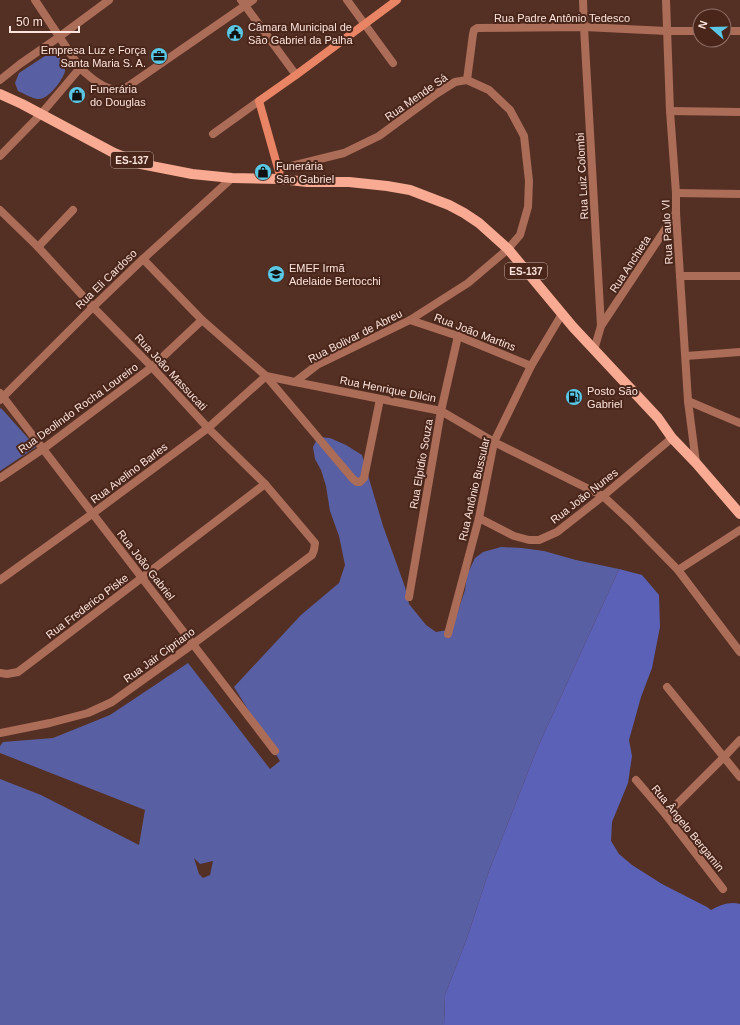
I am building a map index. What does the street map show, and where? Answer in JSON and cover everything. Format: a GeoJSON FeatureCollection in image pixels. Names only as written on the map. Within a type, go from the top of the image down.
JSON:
{"type":"FeatureCollection","features":[{"type":"Feature","properties":{"kind":"main road","name":"ES-137"},"geometry":{"type":"LineString","coordinates":[[0,94],[22,104],[114,153],[141,164],[192,174],[232,178],[280,174],[307,182],[349,182],[387,186],[410,190],[449,205],[464,213],[479,223],[508,249],[562,314],[658,418],[672,438],[696,463],[740,514]]}},
{"type":"Feature","properties":{"kind":"street"},"geometry":{"type":"LineString","coordinates":[[35,0],[80,68],[97,82],[112,89],[119,90],[127,87],[244,3],[253,0]]}},
{"type":"Feature","properties":{"kind":"street"},"geometry":{"type":"LineString","coordinates":[[0,80],[109,0]]}},
{"type":"Feature","properties":{"kind":"street"},"geometry":{"type":"LineString","coordinates":[[347,0],[393,63]]}},
{"type":"Feature","properties":{"kind":"street"},"geometry":{"type":"LineString","coordinates":[[213,134],[296,75],[396,0]]}},
{"type":"Feature","properties":{"kind":"street","name":"Rua Luiz Colombi"},"geometry":{"type":"LineString","coordinates":[[583,0],[602,326],[594,350]]}},
{"type":"Feature","properties":{"kind":"street","name":"Rua Paulo VI"},"geometry":{"type":"LineString","coordinates":[[666,0],[670,111],[688,401],[696,463]]}},
{"type":"Feature","properties":{"kind":"street"},"geometry":{"type":"LineString","coordinates":[[244,3],[296,75]]}},
{"type":"Feature","properties":{"kind":"street","name":"Rua Padre Antônio Tedesco"},"geometry":{"type":"LineString","coordinates":[[467,80],[473,34],[474,30],[477,28],[584,27],[692,31]]}},
{"type":"Feature","properties":{"kind":"street"},"geometry":{"type":"LineString","coordinates":[[0,156],[41,114],[80,68]]}},
{"type":"Feature","properties":{"kind":"street"},"geometry":{"type":"LineString","coordinates":[[467,80],[489,90],[510,110],[524,136],[529,181],[528,207],[520,235],[508,249]]}},
{"type":"Feature","properties":{"kind":"street","name":"Rua Mende Sá"},"geometry":{"type":"LineString","coordinates":[[280,174],[344,153],[379,136],[436,94],[455,82],[467,80]]}},
{"type":"Feature","properties":{"kind":"street"},"geometry":{"type":"LineString","coordinates":[[259,101],[280,174]]}},
{"type":"Feature","properties":{"kind":"street"},"geometry":{"type":"LineString","coordinates":[[670,111],[740,112]]}},
{"type":"Feature","properties":{"kind":"street","name":"Rua Eli Cardoso"},"geometry":{"type":"LineString","coordinates":[[1,397],[143,259],[232,178]]}},
{"type":"Feature","properties":{"kind":"street"},"geometry":{"type":"LineString","coordinates":[[676,193],[740,194]]}},
{"type":"Feature","properties":{"kind":"street","name":"Rua João Massucati"},"geometry":{"type":"LineString","coordinates":[[0,210],[38,247],[208,428],[265,484],[315,543],[312,555]]}},
{"type":"Feature","properties":{"kind":"street"},"geometry":{"type":"LineString","coordinates":[[38,247],[73,210]]}},
{"type":"Feature","properties":{"kind":"street","name":"Rua Anchieta"},"geometry":{"type":"LineString","coordinates":[[602,326],[676,213]]}},
{"type":"Feature","properties":{"kind":"street","name":"Rua Bolivar de Abreu"},"geometry":{"type":"LineString","coordinates":[[295,382],[317,366],[410,320],[468,283],[508,249]]}},
{"type":"Feature","properties":{"kind":"street"},"geometry":{"type":"LineString","coordinates":[[143,259],[202,320],[266,376],[357,482],[360,482],[364,478],[380,399]]}},
{"type":"Feature","properties":{"kind":"street"},"geometry":{"type":"LineString","coordinates":[[680,276],[740,276]]}},
{"type":"Feature","properties":{"kind":"street","name":"Rua Antônio Bussular"},"geometry":{"type":"LineString","coordinates":[[448,634],[479,518],[494,442],[531,366],[562,314]]}},
{"type":"Feature","properties":{"kind":"street","name":"Rua Deolindo Rocha Loureiro"},"geometry":{"type":"LineString","coordinates":[[0,478],[42,449],[152,367],[202,320]]}},
{"type":"Feature","properties":{"kind":"street","name":"Rua João Martins"},"geometry":{"type":"LineString","coordinates":[[410,320],[458,336],[531,366]]}},
{"type":"Feature","properties":{"kind":"street","name":"Rua Elpídio Souza"},"geometry":{"type":"LineString","coordinates":[[409,597],[441,411],[458,336]]}},
{"type":"Feature","properties":{"kind":"street"},"geometry":{"type":"LineString","coordinates":[[686,356],[740,352]]}},
{"type":"Feature","properties":{"kind":"street"},"geometry":{"type":"LineString","coordinates":[[266,376],[295,382]]}},
{"type":"Feature","properties":{"kind":"street","name":"Rua Avelino Barles"},"geometry":{"type":"LineString","coordinates":[[0,580],[208,428],[266,376]]}},
{"type":"Feature","properties":{"kind":"street","name":"Rua Henrique Dilcin"},"geometry":{"type":"LineString","coordinates":[[295,382],[441,411],[494,442],[603,496],[678,570],[740,652]]}},
{"type":"Feature","properties":{"kind":"street","name":"Rua João Gabriel"},"geometry":{"type":"LineString","coordinates":[[1,397],[275,751]]}},
{"type":"Feature","properties":{"kind":"street"},"geometry":{"type":"LineString","coordinates":[[688,401],[740,423]]}},
{"type":"Feature","properties":{"kind":"street","name":"Rua João Nunes"},"geometry":{"type":"LineString","coordinates":[[479,518],[514,536],[528,540],[539,540],[557,532],[603,496],[672,438]]}},
{"type":"Feature","properties":{"kind":"street","name":"Rua Frederico Piske"},"geometry":{"type":"LineString","coordinates":[[0,673],[7,674],[18,672],[265,484]]}},
{"type":"Feature","properties":{"kind":"street"},"geometry":{"type":"LineString","coordinates":[[678,570],[740,530]]}},
{"type":"Feature","properties":{"kind":"street","name":"Rua Jair Cipriano"},"geometry":{"type":"LineString","coordinates":[[0,733],[50,723],[88,713],[112,702],[193,644],[312,555]]}},
{"type":"Feature","properties":{"kind":"street"},"geometry":{"type":"LineString","coordinates":[[667,687],[740,777]]}},
{"type":"Feature","properties":{"kind":"street"},"geometry":{"type":"LineString","coordinates":[[666,815],[740,740]]}},
{"type":"Feature","properties":{"kind":"street","name":"Rua Ângelo Bergamin"},"geometry":{"type":"LineString","coordinates":[[636,780],[666,815],[723,889]]}},
{"type":"Feature","properties":{"kind":"shaded area"},"geometry":{"type":"Polygon","coordinates":[[[48,54],[57,55],[65,63],[64,75],[54,89],[46,96],[38,99],[18,91],[15,83],[19,73],[48,54]]]}},
{"type":"Feature","properties":{"kind":"shaded area"},"geometry":{"type":"Polygon","coordinates":[[[1,408],[36,447],[0,471],[0,409],[1,408]]]}},
{"type":"Feature","properties":{"kind":"shaded area"},"geometry":{"type":"Polygon","coordinates":[[[318,437],[330,438],[346,445],[362,455],[383,526],[405,587],[409,604],[426,625],[436,632],[448,630],[457,614],[465,590],[467,575],[475,558],[483,552],[501,547],[522,548],[544,551],[576,560],[619,569],[537,749],[489,871],[467,938],[445,995],[444,1025],[0,1025],[0,779],[41,795],[139,845],[145,810],[0,753],[0,746],[3,742],[53,738],[110,715],[188,663],[270,769],[280,761],[234,687],[301,615],[339,583],[345,565],[339,536],[330,511],[326,486],[321,470],[315,459],[313,447],[318,437]],[[194,858],[199,874],[203,878],[210,875],[213,861],[200,864],[194,858]]]}},
{"type":"Feature","properties":{"kind":"shaded area"},"geometry":{"type":"Polygon","coordinates":[[[619,569],[642,575],[659,595],[660,627],[652,668],[641,697],[629,740],[632,756],[628,783],[612,822],[611,841],[619,854],[632,865],[662,884],[711,910],[725,904],[740,904],[740,1025],[444,1025],[445,995],[467,938],[489,871],[537,749],[619,569]]]}},
{"type":"Feature","properties":{"kind":"place","name":"Câmara Municipal de São Gabriel da Palha"},"geometry":{"type":"Point","coordinates":[235,33]}},
{"type":"Feature","properties":{"kind":"place","name":"Empresa Luz e Força Santa Maria S. A."},"geometry":{"type":"Point","coordinates":[159,56]}},
{"type":"Feature","properties":{"kind":"place","name":"Funerária do Douglas"},"geometry":{"type":"Point","coordinates":[77,95]}},
{"type":"Feature","properties":{"kind":"place","name":"Funerária São Gabriel"},"geometry":{"type":"Point","coordinates":[263,172]}},
{"type":"Feature","properties":{"kind":"place","name":"EMEF Irmã Adelaide Bertocchi"},"geometry":{"type":"Point","coordinates":[276,274]}},
{"type":"Feature","properties":{"kind":"place","name":"Posto São Gabriel"},"geometry":{"type":"Point","coordinates":[574,397]}}]}
